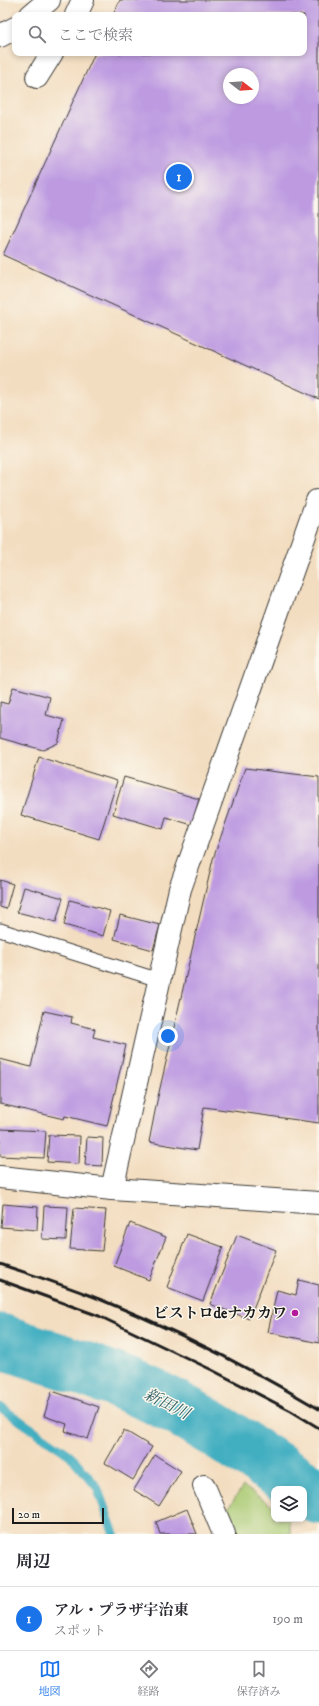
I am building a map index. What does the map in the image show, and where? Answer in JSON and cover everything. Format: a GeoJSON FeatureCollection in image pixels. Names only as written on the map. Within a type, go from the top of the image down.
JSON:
{"type":"FeatureCollection","features":[{"type":"Feature","properties":{"kind":"street"},"geometry":{"type":"LineString","coordinates":[[35,12],[49,0]]}},
{"type":"Feature","properties":{"kind":"street"},"geometry":{"type":"LineString","coordinates":[[77,12],[83,0]]}},
{"type":"Feature","properties":{"kind":"street"},"geometry":{"type":"LineString","coordinates":[[0,36],[12,30]]}},
{"type":"Feature","properties":{"kind":"street"},"geometry":{"type":"LineString","coordinates":[[37,77],[50,56]]}},
{"type":"Feature","properties":{"kind":"street"},"geometry":{"type":"LineString","coordinates":[[112,1189],[180,889],[315,508],[319,501]]}},
{"type":"Feature","properties":{"kind":"street"},"geometry":{"type":"LineString","coordinates":[[0,1177],[112,1189],[226,1198],[319,1203]]}},
{"type":"Feature","properties":{"kind":"street"},"geometry":{"type":"LineString","coordinates":[[204,1486],[224,1534]]}},
{"type":"Feature","properties":{"kind":"lane"},"geometry":{"type":"LineString","coordinates":[[0,930],[159,980]]}},
{"type":"Feature","properties":{"kind":"green space"},"geometry":{"type":"Polygon","coordinates":[[[243,1486],[271,1505],[271,1522],[289,1522],[291,1534],[240,1534],[228,1508],[243,1486]]]}},
{"type":"Feature","properties":{"kind":"building"},"geometry":{"type":"Polygon","coordinates":[[[120,0],[319,0],[319,399],[3,255],[94,56],[307,56],[307,12],[114,12],[120,0]]]}},
{"type":"Feature","properties":{"kind":"building"},"geometry":{"type":"Polygon","coordinates":[[[13,687],[50,697],[46,715],[64,720],[58,743],[43,750],[0,738],[0,702],[8,704],[13,687]]]}},
{"type":"Feature","properties":{"kind":"building"},"geometry":{"type":"Polygon","coordinates":[[[39,757],[117,781],[99,839],[21,815],[39,757]]]}},
{"type":"Feature","properties":{"kind":"building"},"geometry":{"type":"Polygon","coordinates":[[[245,768],[319,777],[319,1123],[204,1107],[197,1150],[149,1142],[157,1101],[213,859],[245,768]]]}},
{"type":"Feature","properties":{"kind":"building"},"geometry":{"type":"Polygon","coordinates":[[[124,777],[199,799],[192,825],[166,817],[163,829],[113,814],[124,777]]]}},
{"type":"Feature","properties":{"kind":"building"},"geometry":{"type":"Polygon","coordinates":[[[0,880],[13,884],[6,909],[0,907],[0,880]]]}},
{"type":"Feature","properties":{"kind":"building"},"geometry":{"type":"Polygon","coordinates":[[[24,887],[63,898],[56,922],[17,912],[24,887]]]}},
{"type":"Feature","properties":{"kind":"building"},"geometry":{"type":"Polygon","coordinates":[[[70,900],[110,911],[103,936],[64,925],[70,900]]]}},
{"type":"Feature","properties":{"kind":"building"},"geometry":{"type":"Polygon","coordinates":[[[120,915],[160,925],[153,950],[114,939],[120,915]]]}},
{"type":"Feature","properties":{"kind":"building"},"geometry":{"type":"Polygon","coordinates":[[[44,1011],[72,1017],[71,1023],[95,1029],[93,1037],[126,1045],[107,1126],[65,1116],[64,1119],[0,1104],[0,1059],[31,1067],[44,1011]]]}},
{"type":"Feature","properties":{"kind":"building"},"geometry":{"type":"Polygon","coordinates":[[[0,1129],[46,1131],[44,1158],[0,1156],[0,1129]]]}},
{"type":"Feature","properties":{"kind":"building"},"geometry":{"type":"Polygon","coordinates":[[[49,1135],[80,1136],[79,1164],[47,1162],[49,1135]]]}},
{"type":"Feature","properties":{"kind":"building"},"geometry":{"type":"Polygon","coordinates":[[[87,1137],[103,1138],[102,1166],[85,1165],[87,1137]]]}},
{"type":"Feature","properties":{"kind":"building"},"geometry":{"type":"Polygon","coordinates":[[[3,1204],[38,1207],[37,1230],[1,1227],[3,1204]]]}},
{"type":"Feature","properties":{"kind":"building"},"geometry":{"type":"Polygon","coordinates":[[[44,1206],[68,1207],[66,1240],[42,1239],[44,1206]]]}},
{"type":"Feature","properties":{"kind":"building"},"geometry":{"type":"Polygon","coordinates":[[[74,1208],[106,1210],[102,1251],[70,1249],[74,1208]]]}},
{"type":"Feature","properties":{"kind":"building"},"geometry":{"type":"Polygon","coordinates":[[[130,1223],[166,1237],[149,1280],[114,1266],[130,1223]]]}},
{"type":"Feature","properties":{"kind":"building"},"geometry":{"type":"Polygon","coordinates":[[[187,1234],[223,1247],[203,1301],[167,1287],[187,1234]]]}},
{"type":"Feature","properties":{"kind":"building"},"geometry":{"type":"Polygon","coordinates":[[[237,1235],[276,1250],[249,1319],[210,1304],[237,1235]]]}},
{"type":"Feature","properties":{"kind":"building","name":"ビストロdeナカカワ"},"geometry":{"type":"Polygon","coordinates":[[[299,1280],[319,1285],[319,1343],[268,1332],[277,1290],[296,1295],[299,1280]]]}},
{"type":"Feature","properties":{"kind":"building"},"geometry":{"type":"Polygon","coordinates":[[[52,1391],[99,1407],[88,1439],[65,1431],[67,1424],[44,1416],[52,1391]]]}},
{"type":"Feature","properties":{"kind":"building"},"geometry":{"type":"Polygon","coordinates":[[[124,1430],[152,1447],[133,1480],[105,1463],[124,1430]]]}},
{"type":"Feature","properties":{"kind":"building"},"geometry":{"type":"Polygon","coordinates":[[[155,1455],[181,1471],[159,1506],[134,1490],[155,1455]]]}},
{"type":"Feature","properties":{"kind":"building"},"geometry":{"type":"Polygon","coordinates":[[[187,1509],[197,1534],[160,1534],[156,1522],[187,1509]]]}},
{"type":"Feature","properties":{"kind":"waterway","name":"新田川"},"geometry":{"type":"LineString","coordinates":[[0,1341],[103,1376],[161,1400],[230,1439],[319,1497]]}},
{"type":"Feature","properties":{"kind":"waterway"},"geometry":{"type":"LineString","coordinates":[[0,1407],[70,1455],[97,1487],[114,1534]]}},
{"type":"Feature","properties":{"kind":"railway"},"geometry":{"type":"LineString","coordinates":[[0,1264],[91,1296],[159,1325],[267,1379],[319,1409]]}},
{"type":"Feature","properties":{"kind":"railway"},"geometry":{"type":"LineString","coordinates":[[0,1280],[99,1316],[212,1370],[291,1411],[319,1428]]}},
{"type":"Feature","properties":{"kind":"place","name":"アル・プラザ宇治東"},"geometry":{"type":"Point","coordinates":[179,177]}},
{"type":"Feature","properties":{"kind":"place","name":"ビストロdeナカカワ"},"geometry":{"type":"Point","coordinates":[295,1313]}}]}
